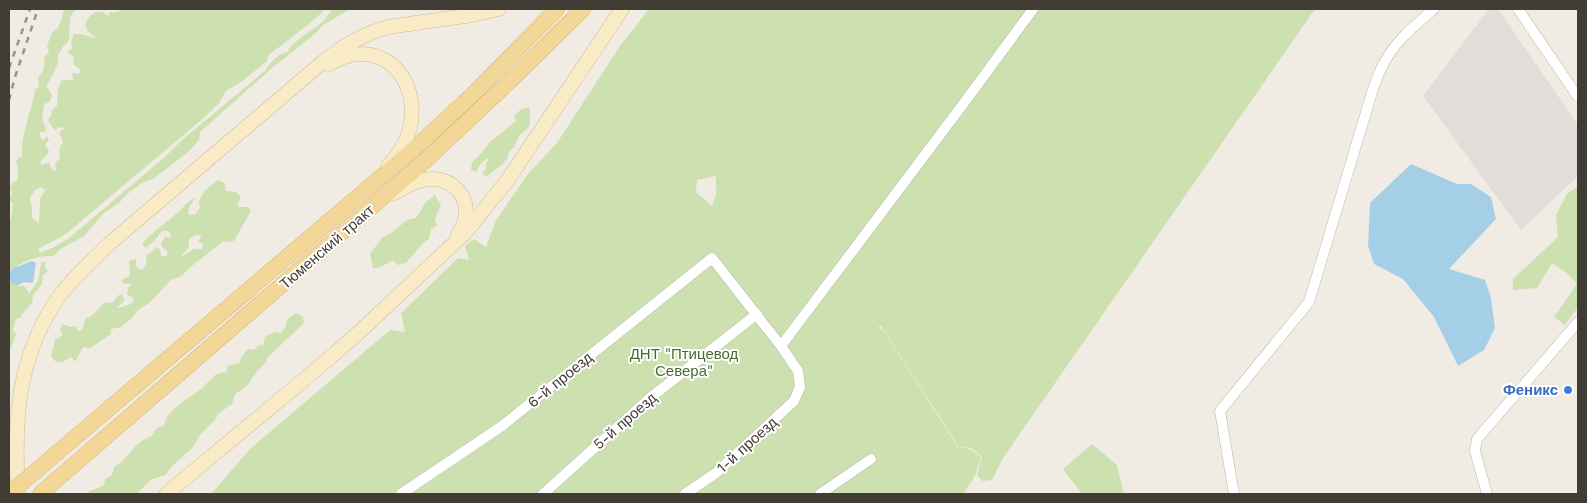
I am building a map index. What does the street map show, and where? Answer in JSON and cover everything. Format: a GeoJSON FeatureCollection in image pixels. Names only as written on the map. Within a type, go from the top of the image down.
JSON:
{"type":"FeatureCollection","features":[{"type":"Feature","properties":{"kind":"main road"},"geometry":{"type":"LineString","coordinates":[[18,494],[16,446],[19,398],[29,355],[38,334],[59,297],[79,274],[109,244],[352,40],[388,27],[472,15],[499,9]]}},
{"type":"Feature","properties":{"kind":"main road","name":"Тюменский тракт"},"geometry":{"type":"LineString","coordinates":[[9,494],[415,148],[558,9]]}},
{"type":"Feature","properties":{"kind":"main road","name":"Тюменский тракт"},"geometry":{"type":"LineString","coordinates":[[40,494],[384,199],[463,127],[583,9]]}},
{"type":"Feature","properties":{"kind":"main road"},"geometry":{"type":"LineString","coordinates":[[166,494],[356,335],[464,234],[507,181],[622,9]]}},
{"type":"Feature","properties":{"kind":"main road"},"geometry":{"type":"LineString","coordinates":[[301,81],[337,60],[347,56],[364,54],[385,60],[399,71],[410,97],[411,122],[402,147],[372,185]]}},
{"type":"Feature","properties":{"kind":"main road"},"geometry":{"type":"LineString","coordinates":[[384,199],[422,180],[441,180],[456,188],[466,205],[466,215],[457,236],[442,256]]}},
{"type":"Feature","properties":{"kind":"street"},"geometry":{"type":"LineString","coordinates":[[757,314],[781,346],[1033,9]]}},
{"type":"Feature","properties":{"kind":"street"},"geometry":{"type":"LineString","coordinates":[[1234,494],[1220,411],[1309,302],[1373,89],[1382,67],[1405,35],[1434,9]]}},
{"type":"Feature","properties":{"kind":"street"},"geometry":{"type":"LineString","coordinates":[[1518,9],[1578,97]]}},
{"type":"Feature","properties":{"kind":"street","name":"6-й проезд"},"geometry":{"type":"LineString","coordinates":[[401,494],[502,426],[712,258],[757,314]]}},
{"type":"Feature","properties":{"kind":"street","name":"5-й проезд"},"geometry":{"type":"LineString","coordinates":[[543,494],[650,398],[757,314]]}},
{"type":"Feature","properties":{"kind":"street"},"geometry":{"type":"LineString","coordinates":[[1487,494],[1475,451],[1477,439],[1578,322]]}},
{"type":"Feature","properties":{"kind":"street","name":"1-й проезд"},"geometry":{"type":"LineString","coordinates":[[684,494],[716,473],[794,401],[800,386],[798,371],[781,346]]}},
{"type":"Feature","properties":{"kind":"street"},"geometry":{"type":"LineString","coordinates":[[820,494],[871,459]]}},
{"type":"Feature","properties":{"kind":"shaded area"},"geometry":{"type":"Polygon","coordinates":[[[1489,9],[1498,9],[1578,125],[1578,176],[1521,230],[1423,96],[1489,9]]]}},
{"type":"Feature","properties":{"kind":"green space"},"geometry":{"type":"Polygon","coordinates":[[[64,9],[76,9],[70,17],[69,40],[58,55],[58,63],[46,86],[52,95],[50,102],[44,104],[42,119],[46,128],[45,132],[39,132],[41,139],[44,140],[47,136],[49,140],[45,145],[49,151],[40,162],[42,165],[49,162],[52,170],[56,171],[55,163],[60,158],[59,150],[63,142],[59,133],[64,128],[60,127],[55,130],[48,119],[51,116],[52,110],[57,106],[58,89],[62,80],[73,80],[72,73],[79,74],[81,70],[74,65],[73,56],[67,52],[72,48],[71,42],[74,34],[97,38],[88,32],[85,25],[89,17],[95,12],[103,12],[109,17],[109,12],[118,12],[121,9],[326,9],[269,55],[267,61],[244,80],[226,91],[219,103],[206,116],[67,233],[38,249],[40,253],[68,239],[266,70],[269,64],[281,54],[287,52],[298,40],[324,21],[333,9],[350,9],[323,25],[315,34],[272,68],[200,132],[199,140],[188,152],[154,178],[140,184],[125,196],[119,203],[104,213],[84,236],[59,250],[54,256],[30,260],[19,265],[9,273],[9,220],[11,219],[13,204],[9,199],[12,193],[10,189],[12,183],[18,180],[16,161],[19,157],[22,158],[24,132],[35,89],[39,88],[38,78],[44,69],[44,57],[49,52],[47,46],[52,32],[58,28],[64,9]],[[41,187],[35,190],[30,198],[32,218],[39,223],[40,199],[45,190],[41,187]]]}},
{"type":"Feature","properties":{"kind":"green space","name":"ДНТ \"Птицевод Севера\""},"geometry":{"type":"Polygon","coordinates":[[[649,9],[1315,9],[1003,458],[992,480],[982,481],[977,475],[982,457],[971,448],[959,447],[881,326],[878,327],[883,330],[958,447],[970,449],[981,457],[975,476],[963,494],[211,494],[250,449],[390,330],[405,332],[401,313],[458,258],[469,260],[465,246],[474,239],[486,247],[495,222],[527,175],[557,143],[620,46],[649,9]],[[716,176],[697,180],[696,192],[712,206],[716,194],[716,176]]]}},
{"type":"Feature","properties":{"kind":"green space"},"geometry":{"type":"Polygon","coordinates":[[[530,107],[530,126],[519,136],[504,163],[487,177],[482,174],[486,169],[489,158],[484,160],[478,167],[477,172],[471,170],[472,162],[490,142],[516,121],[514,115],[522,109],[530,107]]]}},
{"type":"Feature","properties":{"kind":"green space"},"geometry":{"type":"Polygon","coordinates":[[[218,180],[225,183],[226,191],[236,192],[241,197],[237,204],[239,207],[248,207],[251,211],[234,241],[222,242],[182,276],[171,280],[148,304],[138,310],[121,327],[111,329],[111,334],[90,348],[83,347],[75,362],[71,357],[62,362],[56,362],[51,356],[55,340],[63,335],[60,329],[63,324],[70,327],[76,326],[78,332],[83,328],[85,319],[93,315],[105,302],[112,303],[119,295],[123,295],[124,301],[117,308],[129,305],[134,300],[127,295],[128,288],[132,284],[124,284],[121,280],[130,276],[129,261],[136,259],[136,266],[141,270],[146,264],[146,255],[156,247],[160,249],[161,256],[166,256],[168,253],[161,243],[165,237],[171,237],[169,231],[162,231],[146,248],[142,243],[196,197],[189,207],[188,214],[195,215],[200,208],[199,201],[205,190],[218,180]],[[196,235],[189,239],[189,246],[180,258],[194,249],[203,249],[203,244],[198,241],[202,236],[196,235]]]}},
{"type":"Feature","properties":{"kind":"green space"},"geometry":{"type":"Polygon","coordinates":[[[1578,186],[1578,307],[1565,325],[1554,317],[1577,284],[1567,273],[1552,263],[1537,288],[1513,290],[1513,279],[1558,237],[1556,215],[1567,194],[1578,186]]]}},
{"type":"Feature","properties":{"kind":"green space"},"geometry":{"type":"Polygon","coordinates":[[[435,195],[441,205],[435,219],[437,226],[431,229],[429,239],[422,244],[406,263],[398,265],[393,260],[381,267],[373,268],[370,254],[382,238],[407,220],[416,218],[426,202],[435,195]]]}},
{"type":"Feature","properties":{"kind":"green space"},"geometry":{"type":"Polygon","coordinates":[[[46,261],[45,268],[48,271],[43,275],[42,284],[33,295],[32,303],[20,318],[16,319],[13,330],[16,335],[9,353],[9,275],[11,283],[17,286],[24,286],[29,293],[38,281],[41,263],[46,261]]]}},
{"type":"Feature","properties":{"kind":"green space"},"geometry":{"type":"Polygon","coordinates":[[[296,313],[303,317],[304,323],[268,357],[247,386],[235,394],[232,404],[219,413],[215,420],[200,435],[193,447],[170,468],[166,475],[152,479],[136,494],[88,494],[89,491],[103,486],[106,478],[112,475],[114,467],[140,442],[152,436],[156,429],[164,426],[166,418],[177,406],[201,389],[215,375],[227,373],[227,366],[239,363],[248,349],[254,350],[259,345],[263,345],[265,337],[275,332],[281,333],[286,326],[287,319],[296,313]]]}},
{"type":"Feature","properties":{"kind":"green space"},"geometry":{"type":"Polygon","coordinates":[[[1092,444],[1117,465],[1124,494],[1082,494],[1063,469],[1092,444]]]}},
{"type":"Feature","properties":{"kind":"water"},"geometry":{"type":"Polygon","coordinates":[[[1411,164],[1457,184],[1471,184],[1491,197],[1496,219],[1449,269],[1485,280],[1491,298],[1495,328],[1484,350],[1458,366],[1434,317],[1403,279],[1374,264],[1368,246],[1370,203],[1411,164]]]}},
{"type":"Feature","properties":{"kind":"water"},"geometry":{"type":"Polygon","coordinates":[[[32,261],[36,263],[33,283],[24,282],[17,286],[11,283],[9,273],[14,268],[32,261]]]}},
{"type":"Feature","properties":{"kind":"railway"},"geometry":{"type":"LineString","coordinates":[[9,68],[30,9]]}},
{"type":"Feature","properties":{"kind":"railway"},"geometry":{"type":"LineString","coordinates":[[9,100],[38,9]]}},
{"type":"Feature","properties":{"kind":"place","name":"Феникс"},"geometry":{"type":"Point","coordinates":[1568,390]}}]}
